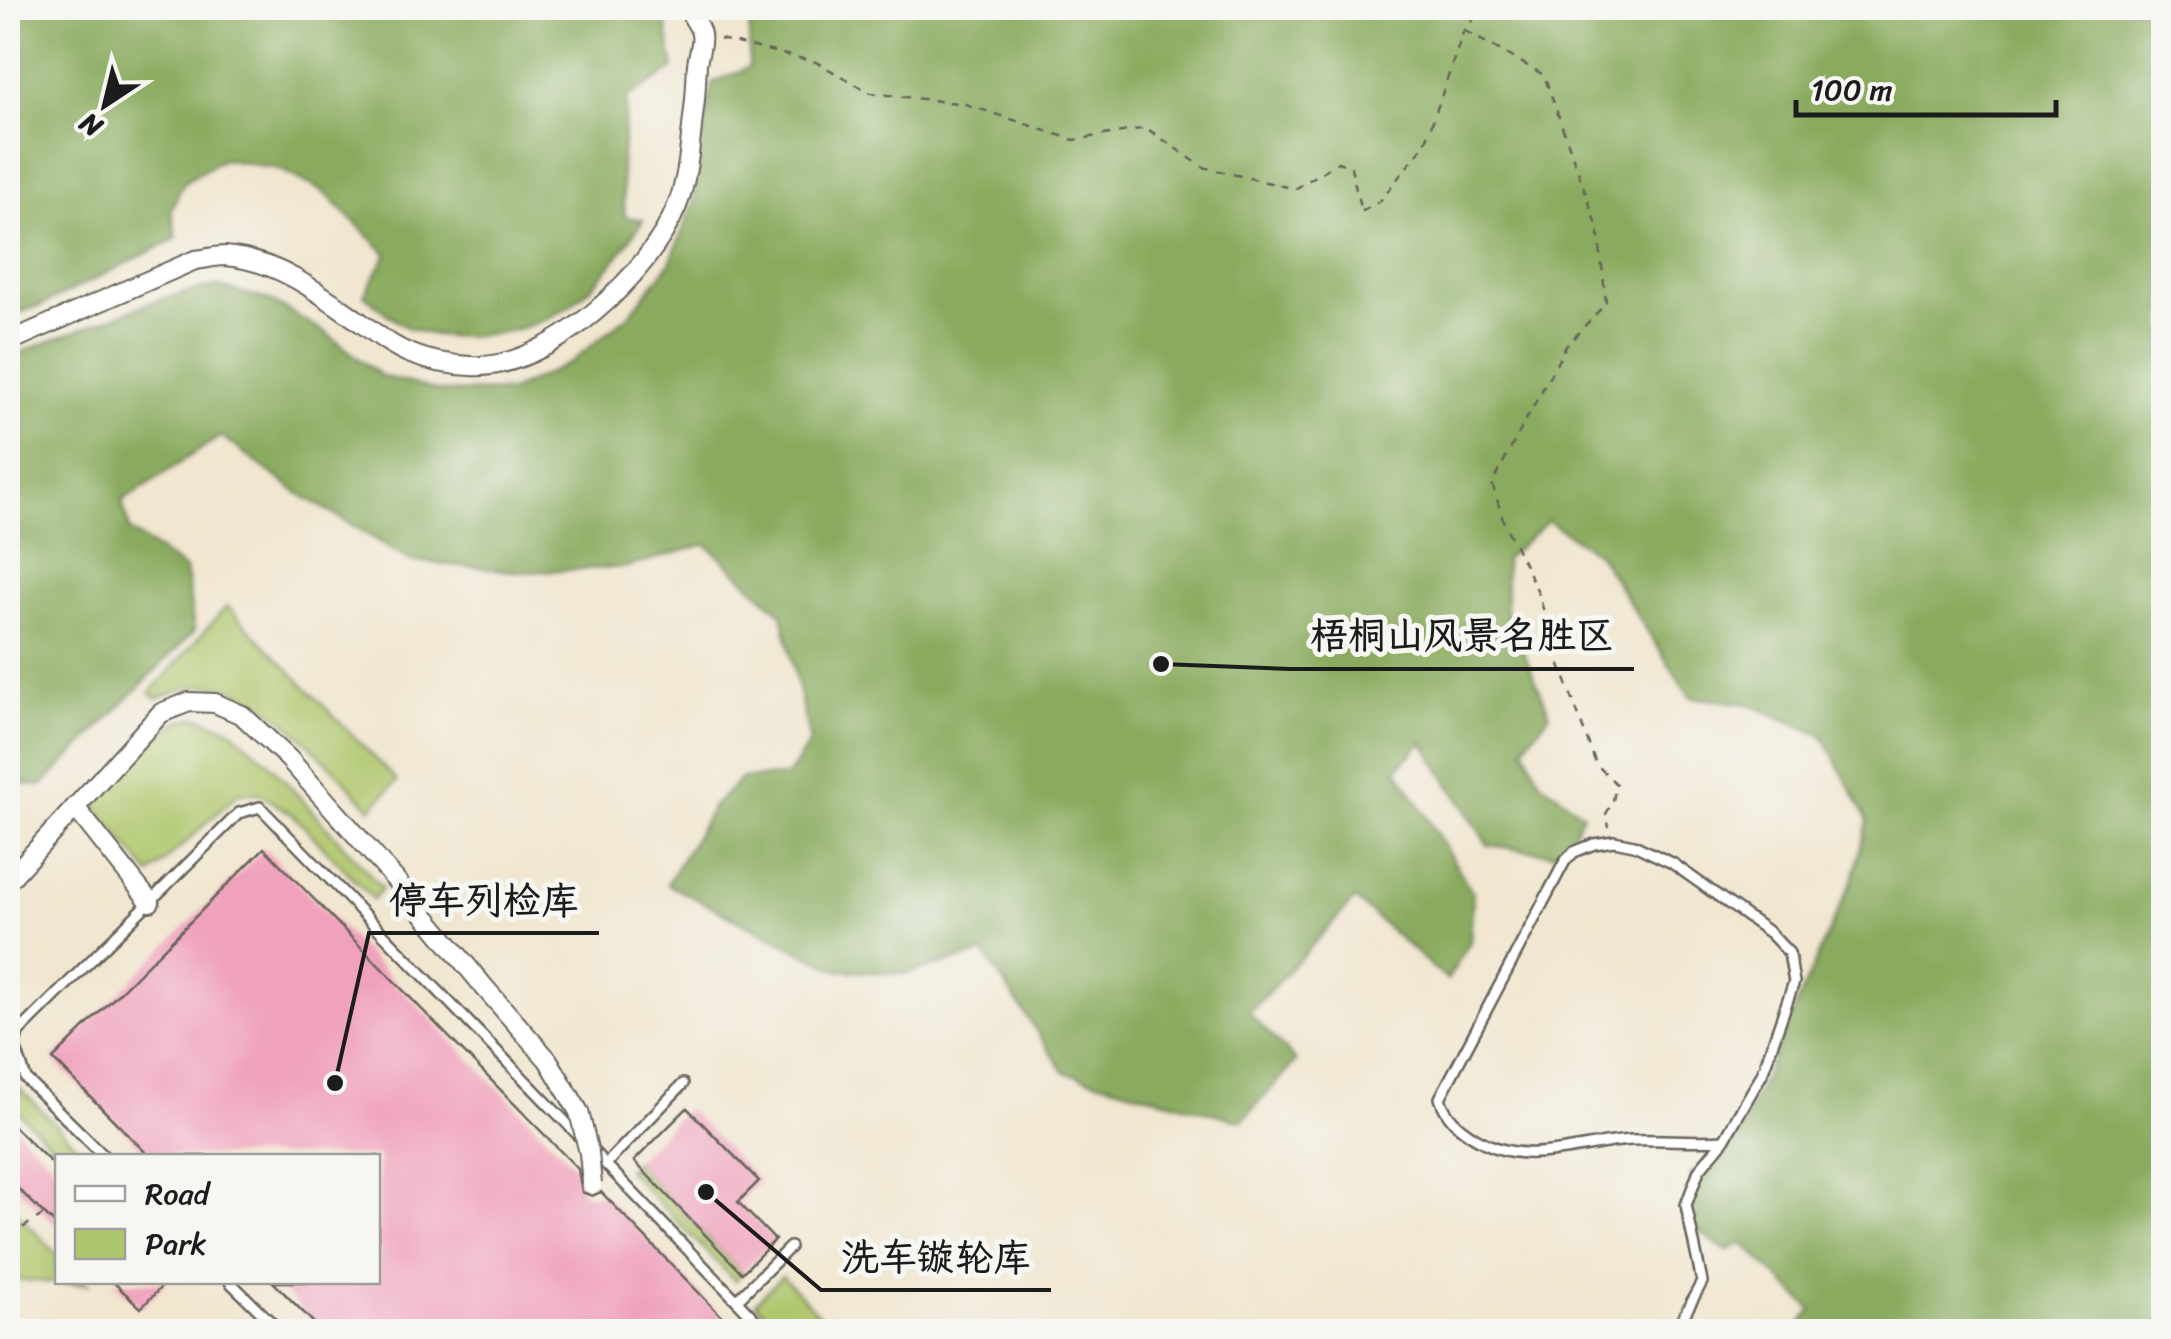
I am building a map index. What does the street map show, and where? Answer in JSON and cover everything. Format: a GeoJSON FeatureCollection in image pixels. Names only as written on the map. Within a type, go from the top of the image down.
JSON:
{"type":"FeatureCollection","features":[{"type":"Feature","properties":{"kind":"street"},"geometry":{"type":"LineString","coordinates":[[8,342],[195,260],[224,256],[256,262],[292,276],[381,338],[410,354],[442,364],[477,367],[509,361],[536,350],[564,335],[606,301],[647,258],[678,204],[686,179],[702,35],[687,8]]}},
{"type":"Feature","properties":{"kind":"street"},"geometry":{"type":"LineString","coordinates":[[8,881],[161,713],[189,702],[215,703],[242,715],[289,759],[548,1060],[579,1112],[590,1154],[592,1184]]}},
{"type":"Feature","properties":{"kind":"street"},"geometry":{"type":"LineString","coordinates":[[75,807],[150,902]]}},
{"type":"Feature","properties":{"kind":"lane"},"geometry":{"type":"LineString","coordinates":[[102,1154],[26,1079],[15,1046],[18,1032],[239,813],[260,806],[767,1332]]}},
{"type":"Feature","properties":{"kind":"lane"},"geometry":{"type":"LineString","coordinates":[[1675,1332],[1702,1282],[1686,1204],[1698,1170],[1724,1140],[1762,1074],[1794,982],[1789,953],[1770,932],[1672,864],[1634,844],[1614,841],[1579,850],[1565,862],[1440,1098],[1444,1112],[1460,1129],[1486,1144],[1531,1154],[1566,1152],[1628,1140],[1724,1140]]}},
{"type":"Feature","properties":{"kind":"lane"},"geometry":{"type":"LineString","coordinates":[[606,1164],[683,1084]]}},
{"type":"Feature","properties":{"kind":"lane"},"geometry":{"type":"LineString","coordinates":[[737,1300],[790,1247]]}},
{"type":"Feature","properties":{"kind":"lane"},"geometry":{"type":"LineString","coordinates":[[232,1284],[280,1332]]}},
{"type":"Feature","properties":{"kind":"path"},"geometry":{"type":"LineString","coordinates":[[702,35],[816,62],[871,93],[966,104],[1074,140],[1146,128],[1203,168],[1295,189],[1338,162],[1351,167],[1361,212],[1380,201],[1425,144],[1464,30],[1482,8]]}},
{"type":"Feature","properties":{"kind":"path"},"geometry":{"type":"LineString","coordinates":[[1464,30],[1544,75],[1598,228],[1606,303],[1566,346],[1492,483],[1504,523],[1538,592],[1596,764],[1616,784],[1606,814],[1614,841]]}},
{"type":"Feature","properties":{"kind":"path"},"geometry":{"type":"LineString","coordinates":[[8,1233],[44,1214]]}},
{"type":"Feature","properties":{"kind":"green space"},"geometry":{"type":"Polygon","coordinates":[[[8,8],[663,8],[674,69],[627,98],[621,167],[625,217],[643,220],[603,275],[556,314],[493,334],[448,336],[409,328],[364,295],[387,254],[323,191],[276,168],[223,159],[184,182],[171,210],[177,238],[42,305],[8,316],[8,8]]]}},
{"type":"Feature","properties":{"kind":"green space"},"geometry":{"type":"Polygon","coordinates":[[[750,8],[2163,8],[2163,1331],[1795,1331],[1812,1310],[1743,1243],[1727,1251],[1697,1230],[1691,1174],[1740,1131],[1853,878],[1868,821],[1823,736],[1749,704],[1690,697],[1598,554],[1548,521],[1505,559],[1506,611],[1550,714],[1524,747],[1540,781],[1583,814],[1562,855],[1488,845],[1423,742],[1397,769],[1473,893],[1470,942],[1447,980],[1355,899],[1249,1013],[1296,1061],[1242,1121],[1064,1072],[984,953],[905,974],[837,970],[667,884],[714,805],[742,778],[787,776],[810,743],[782,614],[706,544],[627,567],[525,572],[412,561],[298,493],[221,436],[122,501],[130,531],[186,570],[194,631],[42,786],[8,782],[8,357],[163,298],[216,286],[269,300],[325,332],[381,376],[443,392],[511,391],[570,363],[629,315],[670,263],[694,201],[712,83],[749,67],[750,8]]]}},
{"type":"Feature","properties":{"kind":"green space"},"geometry":{"type":"Polygon","coordinates":[[[227,606],[397,781],[371,809],[283,720],[243,694],[207,685],[157,698],[150,693],[227,606]]]}},
{"type":"Feature","properties":{"kind":"green space"},"geometry":{"type":"Polygon","coordinates":[[[198,717],[230,729],[267,761],[382,888],[373,899],[293,815],[258,793],[239,793],[150,875],[95,806],[162,733],[181,720],[198,717]]]}},
{"type":"Feature","properties":{"kind":"green space"},"geometry":{"type":"Polygon","coordinates":[[[8,1076],[85,1154],[61,1154],[8,1102],[8,1076]]]}},
{"type":"Feature","properties":{"kind":"green space"},"geometry":{"type":"Polygon","coordinates":[[[634,1161],[742,1273],[735,1281],[627,1170],[634,1161]]]}},
{"type":"Feature","properties":{"kind":"green space"},"geometry":{"type":"Polygon","coordinates":[[[8,1204],[55,1252],[55,1282],[8,1280],[8,1204]]]}},
{"type":"Feature","properties":{"kind":"green space"},"geometry":{"type":"Polygon","coordinates":[[[782,1276],[833,1331],[783,1331],[755,1303],[782,1276]]]}},
{"type":"Feature","properties":{"kind":"building"},"geometry":{"type":"Polygon","coordinates":[[[264,848],[578,1169],[582,1192],[592,1196],[601,1192],[737,1332],[323,1332],[275,1284],[380,1284],[380,1154],[147,1154],[53,1059],[264,848]]]}},
{"type":"Feature","properties":{"kind":"building"},"geometry":{"type":"Polygon","coordinates":[[[687,1108],[759,1181],[738,1202],[775,1240],[742,1273],[634,1161],[687,1108]]]}},
{"type":"Feature","properties":{"kind":"building"},"geometry":{"type":"Polygon","coordinates":[[[8,1121],[55,1166],[55,1224],[8,1179],[8,1121]]]}},
{"type":"Feature","properties":{"kind":"building"},"geometry":{"type":"Polygon","coordinates":[[[115,1284],[164,1284],[141,1308],[115,1284]]]}},
{"type":"Feature","properties":{"kind":"place","name":"梧桐山风景名胜区"},"geometry":{"type":"Point","coordinates":[1161,664]}},
{"type":"Feature","properties":{"kind":"place","name":"停车列检库"},"geometry":{"type":"Point","coordinates":[335,1083]}},
{"type":"Feature","properties":{"kind":"place","name":"洗车镟轮库"},"geometry":{"type":"Point","coordinates":[706,1192]}}]}
